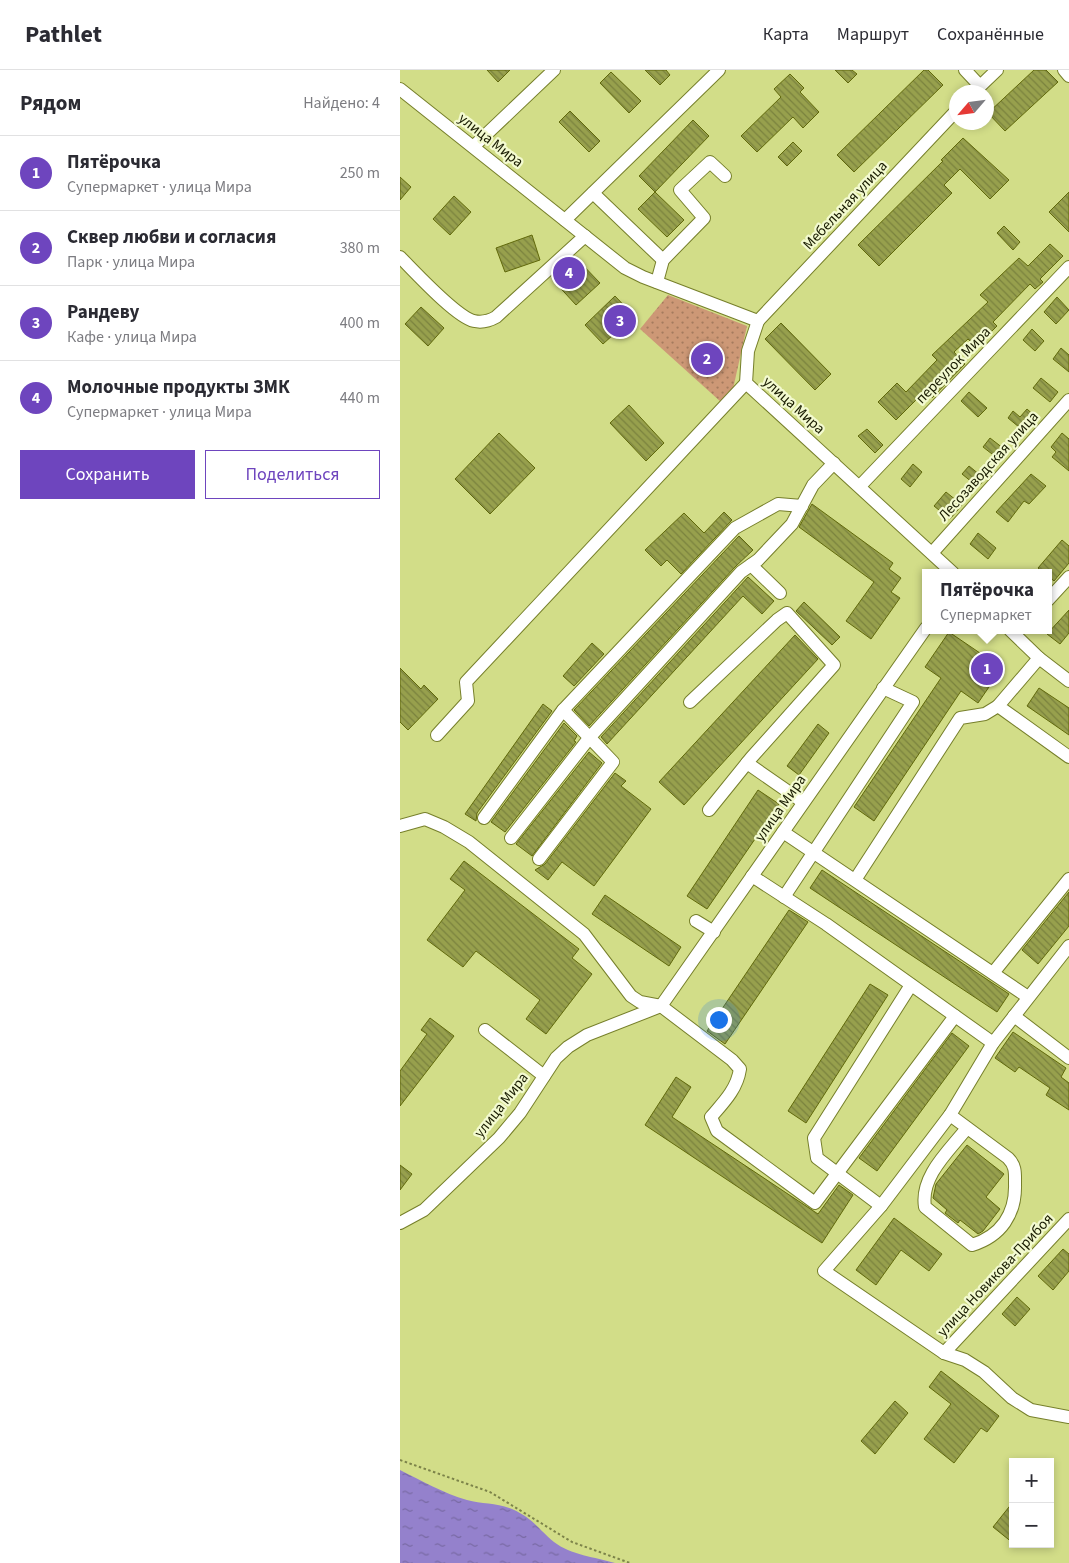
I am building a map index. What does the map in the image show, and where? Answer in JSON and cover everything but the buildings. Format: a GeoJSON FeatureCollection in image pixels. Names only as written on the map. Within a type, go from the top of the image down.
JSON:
{"type":"FeatureCollection","features":[{"type":"Feature","properties":{"kind":"street"},"geometry":{"type":"LineString","coordinates":[[474,146],[554,70]]}},
{"type":"Feature","properties":{"kind":"street"},"geometry":{"type":"LineString","coordinates":[[565,220],[719,70]]}},
{"type":"Feature","properties":{"kind":"street"},"geometry":{"type":"LineString","coordinates":[[966,70],[975,85]]}},
{"type":"Feature","properties":{"kind":"street"},"geometry":{"type":"LineString","coordinates":[[981,85],[997,70]]}},
{"type":"Feature","properties":{"kind":"street"},"geometry":{"type":"LineString","coordinates":[[1064,70],[1069,76]]}},
{"type":"Feature","properties":{"kind":"street","name":"улица Мира"},"geometry":{"type":"LineString","coordinates":[[400,89],[625,268],[758,321],[748,351],[746,383],[466,682],[468,701],[438,735]]}},
{"type":"Feature","properties":{"kind":"street","name":"Мебельная улица"},"geometry":{"type":"LineString","coordinates":[[758,321],[949,118]]}},
{"type":"Feature","properties":{"kind":"street"},"geometry":{"type":"LineString","coordinates":[[657,282],[663,260],[704,218],[680,190],[710,162],[724,176]]}},
{"type":"Feature","properties":{"kind":"street"},"geometry":{"type":"LineString","coordinates":[[593,193],[663,260]]}},
{"type":"Feature","properties":{"kind":"street"},"geometry":{"type":"LineString","coordinates":[[400,258],[457,311],[473,321],[483,322],[496,317],[585,236]]}},
{"type":"Feature","properties":{"kind":"street","name":"переулок Мира"},"geometry":{"type":"LineString","coordinates":[[860,486],[1069,267]]}},
{"type":"Feature","properties":{"kind":"street","name":"улица Мира"},"geometry":{"type":"LineString","coordinates":[[746,383],[949,569]]}},
{"type":"Feature","properties":{"kind":"street","name":"Лесозаводская улица"},"geometry":{"type":"LineString","coordinates":[[932,553],[1069,400]]}},
{"type":"Feature","properties":{"kind":"street"},"geometry":{"type":"LineString","coordinates":[[511,838],[590,737],[741,572],[751,565],[792,524],[813,485],[834,463]]}},
{"type":"Feature","properties":{"kind":"street"},"geometry":{"type":"LineString","coordinates":[[484,818],[563,710],[735,528],[778,504],[802,506]]}},
{"type":"Feature","properties":{"kind":"street"},"geometry":{"type":"LineString","coordinates":[[751,565],[780,593]]}},
{"type":"Feature","properties":{"kind":"street"},"geometry":{"type":"LineString","coordinates":[[1052,596],[1069,577]]}},
{"type":"Feature","properties":{"kind":"street"},"geometry":{"type":"LineString","coordinates":[[690,702],[777,620],[787,614],[834,665],[747,763],[709,810]]}},
{"type":"Feature","properties":{"kind":"street","name":"улица Мира"},"geometry":{"type":"LineString","coordinates":[[400,1223],[424,1210],[499,1138],[520,1113],[556,1058],[587,1035],[636,1014],[661,1006],[922,634]]}},
{"type":"Feature","properties":{"kind":"street"},"geometry":{"type":"LineString","coordinates":[[1018,634],[1039,658],[1069,681]]}},
{"type":"Feature","properties":{"kind":"street"},"geometry":{"type":"LineString","coordinates":[[855,880],[960,718],[985,714],[998,706],[1039,658]]}},
{"type":"Feature","properties":{"kind":"street"},"geometry":{"type":"LineString","coordinates":[[784,897],[913,702],[883,688]]}},
{"type":"Feature","properties":{"kind":"street"},"geometry":{"type":"LineString","coordinates":[[998,706],[1069,757]]}},
{"type":"Feature","properties":{"kind":"street"},"geometry":{"type":"LineString","coordinates":[[539,859],[613,762],[563,710]]}},
{"type":"Feature","properties":{"kind":"street"},"geometry":{"type":"LineString","coordinates":[[747,763],[803,802]]}},
{"type":"Feature","properties":{"kind":"street"},"geometry":{"type":"LineString","coordinates":[[400,826],[425,819],[444,827],[469,842],[584,934],[631,996],[640,1002],[661,1006],[732,1060],[740,1069],[736,1087],[711,1117],[717,1131],[815,1202],[954,1016]]}},
{"type":"Feature","properties":{"kind":"street"},"geometry":{"type":"LineString","coordinates":[[783,832],[1028,997]]}},
{"type":"Feature","properties":{"kind":"street"},"geometry":{"type":"LineString","coordinates":[[752,876],[826,924],[993,1043]]}},
{"type":"Feature","properties":{"kind":"street"},"geometry":{"type":"LineString","coordinates":[[993,974],[1069,879]]}},
{"type":"Feature","properties":{"kind":"street"},"geometry":{"type":"LineString","coordinates":[[696,921],[714,932]]}},
{"type":"Feature","properties":{"kind":"street"},"geometry":{"type":"LineString","coordinates":[[1069,946],[993,1043],[950,1115],[881,1206],[824,1271],[944,1353],[965,1360],[984,1372],[1012,1398],[1031,1410],[1069,1417]]}},
{"type":"Feature","properties":{"kind":"street"},"geometry":{"type":"LineString","coordinates":[[881,1206],[817,1158],[814,1138],[911,985]]}},
{"type":"Feature","properties":{"kind":"street"},"geometry":{"type":"LineString","coordinates":[[1014,1016],[1069,1058]]}},
{"type":"Feature","properties":{"kind":"street"},"geometry":{"type":"LineString","coordinates":[[485,1030],[544,1076]]}},
{"type":"Feature","properties":{"kind":"street"},"geometry":{"type":"LineString","coordinates":[[950,1115],[1008,1158],[1015,1168],[1015,1192],[1012,1212],[999,1229],[986,1241],[972,1245],[926,1207],[924,1198],[924,1188],[935,1168],[967,1128]]}},
{"type":"Feature","properties":{"kind":"street","name":"улица Новикова-Прибоя"},"geometry":{"type":"LineString","coordinates":[[944,1353],[1069,1219]]}},
{"type":"Feature","properties":{"kind":"path"},"geometry":{"type":"LineString","coordinates":[[400,1460],[490,1492],[572,1542],[630,1563]]}},
{"type":"Feature","properties":{"kind":"shaded area"},"geometry":{"type":"Polygon","coordinates":[[[668,295],[747,326],[733,389],[721,402],[640,329],[668,295]]]}},
{"type":"Feature","properties":{"kind":"water"},"geometry":{"type":"Polygon","coordinates":[[[400,1470],[458,1497],[512,1509],[530,1520],[554,1542],[568,1550],[615,1563],[400,1563],[400,1470]]]}},
{"type":"Feature","properties":{"kind":"place","name":"Молочные продукты ЗМК"},"geometry":{"type":"Point","coordinates":[569,273]}},
{"type":"Feature","properties":{"kind":"place","name":"Рандеву"},"geometry":{"type":"Point","coordinates":[620,321]}},
{"type":"Feature","properties":{"kind":"place","name":"Сквер любви и согласия"},"geometry":{"type":"Point","coordinates":[707,359]}},
{"type":"Feature","properties":{"kind":"place","name":"Пятёрочка"},"geometry":{"type":"Point","coordinates":[987,669]}}]}
